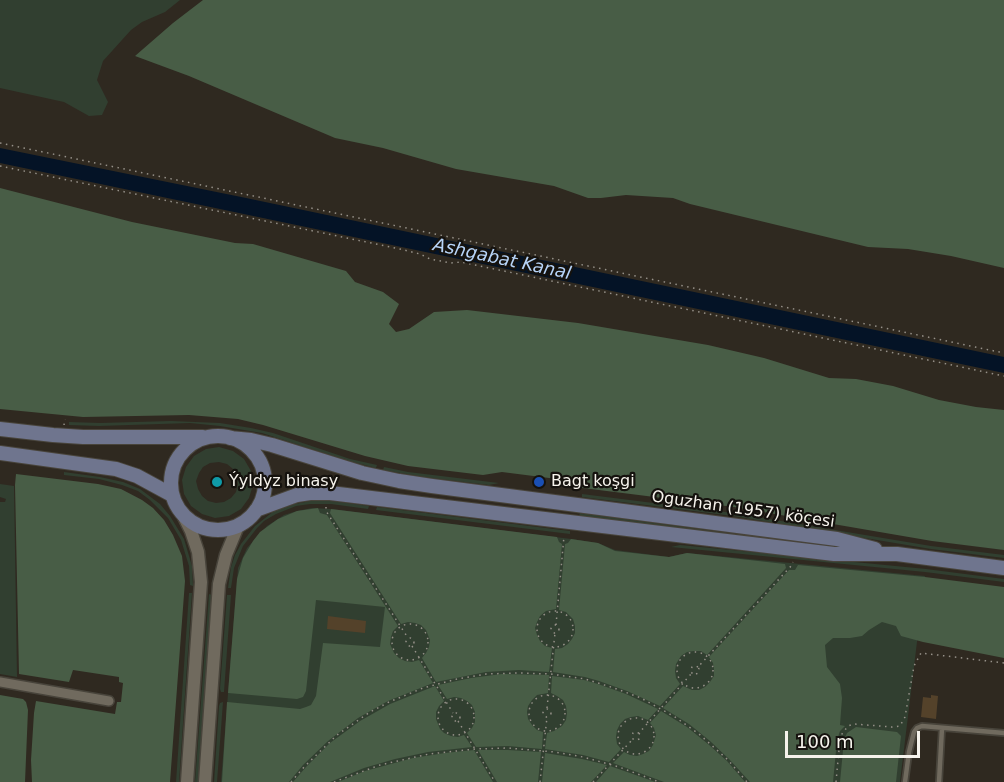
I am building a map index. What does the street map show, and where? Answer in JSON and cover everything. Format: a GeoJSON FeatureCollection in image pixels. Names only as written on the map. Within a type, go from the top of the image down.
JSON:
{"type":"FeatureCollection","features":[{"type":"Feature","properties":{"kind":"main road","name":"Oguzhan (1957) köçesi"},"geometry":{"type":"LineString","coordinates":[[0,429],[83,437],[205,438],[222,436],[251,440],[362,473],[399,481],[837,539],[897,554],[1004,568]]}},
{"type":"Feature","properties":{"kind":"main road"},"geometry":{"type":"LineString","coordinates":[[205,438],[190,444],[174,463],[170,479],[172,495],[184,517],[198,526],[213,530],[238,526]]}},
{"type":"Feature","properties":{"kind":"main road"},"geometry":{"type":"LineString","coordinates":[[230,438],[245,444],[260,463],[265,487],[261,503],[256,510]]}},
{"type":"Feature","properties":{"kind":"main road"},"geometry":{"type":"LineString","coordinates":[[0,453],[116,469],[137,476],[172,495]]}},
{"type":"Feature","properties":{"kind":"main road","name":"Oguzhan (1957) köçesi"},"geometry":{"type":"LineString","coordinates":[[238,526],[256,510],[297,495],[330,493],[834,554],[897,554]]}},
{"type":"Feature","properties":{"kind":"street"},"geometry":{"type":"LineString","coordinates":[[184,517],[198,552],[201,582],[187,782]]}},
{"type":"Feature","properties":{"kind":"street"},"geometry":{"type":"LineString","coordinates":[[205,782],[219,584],[223,565],[238,526]]}},
{"type":"Feature","properties":{"kind":"street"},"geometry":{"type":"LineString","coordinates":[[0,682],[109,701]]}},
{"type":"Feature","properties":{"kind":"lane"},"geometry":{"type":"LineString","coordinates":[[905,782],[909,752],[916,728],[922,726],[1004,733]]}},
{"type":"Feature","properties":{"kind":"lane"},"geometry":{"type":"LineString","coordinates":[[939,782],[942,728]]}},
{"type":"Feature","properties":{"kind":"path"},"geometry":{"type":"LineString","coordinates":[[0,143],[1004,353]]}},
{"type":"Feature","properties":{"kind":"path"},"geometry":{"type":"LineString","coordinates":[[0,166],[400,249],[430,259],[451,263],[461,262],[1004,376]]}},
{"type":"Feature","properties":{"kind":"path"},"geometry":{"type":"LineString","coordinates":[[326,507],[326,511],[400,626],[408,638],[414,639],[412,645],[453,713],[452,719],[458,721]]}},
{"type":"Feature","properties":{"kind":"path"},"geometry":{"type":"LineString","coordinates":[[556,625],[564,536]]}},
{"type":"Feature","properties":{"kind":"path"},"geometry":{"type":"LineString","coordinates":[[633,739],[639,739],[639,733],[682,684],[692,674],[698,673],[698,667],[793,562]]}},
{"type":"Feature","properties":{"kind":"path"},"geometry":{"type":"LineString","coordinates":[[557,611],[571,619],[573,633],[572,638],[565,645],[553,647],[540,639],[537,625],[545,613],[557,611]]}},
{"type":"Feature","properties":{"kind":"path"},"geometry":{"type":"LineString","coordinates":[[414,624],[426,632],[428,646],[419,658],[405,660],[394,651],[392,637],[400,626],[414,624]]}},
{"type":"Feature","properties":{"kind":"path"},"geometry":{"type":"LineString","coordinates":[[540,782],[547,717],[551,713],[548,708],[553,647],[555,633],[560,629],[556,625]]}},
{"type":"Feature","properties":{"kind":"path"},"geometry":{"type":"LineString","coordinates":[[555,633],[551,628],[556,625]]}},
{"type":"Feature","properties":{"kind":"path"},"geometry":{"type":"LineString","coordinates":[[408,638],[406,644],[412,645]]}},
{"type":"Feature","properties":{"kind":"path"},"geometry":{"type":"LineString","coordinates":[[694,652],[707,657],[713,670],[708,683],[695,689],[682,684],[676,671],[681,658],[694,652]]}},
{"type":"Feature","properties":{"kind":"path"},"geometry":{"type":"LineString","coordinates":[[836,782],[840,740],[848,726],[854,724],[900,726],[905,717],[914,666],[921,653],[1004,663]]}},
{"type":"Feature","properties":{"kind":"path"},"geometry":{"type":"LineString","coordinates":[[692,674],[692,667],[698,667]]}},
{"type":"Feature","properties":{"kind":"path"},"geometry":{"type":"LineString","coordinates":[[291,782],[325,746],[359,719],[395,699],[436,684],[470,676],[502,673],[551,674],[578,678],[634,695],[661,709],[704,738],[747,782]]}},
{"type":"Feature","properties":{"kind":"path"},"geometry":{"type":"LineString","coordinates":[[549,694],[556,696],[563,703],[565,717],[557,728],[545,731],[538,729],[531,722],[529,708],[537,697],[549,694]]}},
{"type":"Feature","properties":{"kind":"path"},"geometry":{"type":"LineString","coordinates":[[460,699],[472,708],[474,722],[465,733],[451,735],[440,727],[437,717],[446,701],[460,699]]}},
{"type":"Feature","properties":{"kind":"path"},"geometry":{"type":"LineString","coordinates":[[547,717],[543,712],[548,708]]}},
{"type":"Feature","properties":{"kind":"path"},"geometry":{"type":"LineString","coordinates":[[453,713],[459,715],[458,721],[495,782]]}},
{"type":"Feature","properties":{"kind":"path"},"geometry":{"type":"LineString","coordinates":[[630,718],[640,718],[648,723],[654,731],[654,740],[650,749],[641,754],[623,750],[617,737],[622,724],[630,718]]}},
{"type":"Feature","properties":{"kind":"path"},"geometry":{"type":"LineString","coordinates":[[593,782],[633,739],[633,733],[639,733]]}},
{"type":"Feature","properties":{"kind":"path"},"geometry":{"type":"LineString","coordinates":[[334,782],[395,761],[429,753],[475,748],[508,748],[583,757],[659,782]]}},
{"type":"Feature","properties":{"kind":"green space"},"geometry":{"type":"Polygon","coordinates":[[[0,0],[180,0],[165,12],[142,22],[131,30],[103,61],[97,80],[108,102],[102,115],[89,116],[64,102],[0,88],[0,0]]]}},
{"type":"Feature","properties":{"kind":"green space"},"geometry":{"type":"Polygon","coordinates":[[[203,0],[1004,0],[1004,268],[908,249],[868,247],[673,198],[626,195],[588,198],[554,186],[456,169],[383,148],[335,138],[189,76],[135,56],[203,0]]]}},
{"type":"Feature","properties":{"kind":"green space"},"geometry":{"type":"Polygon","coordinates":[[[0,188],[132,222],[235,243],[253,244],[346,271],[355,282],[383,292],[399,304],[389,324],[396,332],[409,329],[434,312],[467,310],[578,323],[708,345],[764,358],[829,378],[856,379],[893,386],[939,400],[1004,410],[1004,550],[932,541],[734,507],[575,487],[557,479],[502,472],[483,475],[408,466],[365,456],[238,419],[189,415],[83,417],[0,409],[0,188]]]}},
{"type":"Feature","properties":{"kind":"green space"},"geometry":{"type":"Polygon","coordinates":[[[69,422],[220,423],[251,428],[273,433],[350,459],[377,465],[376,468],[349,461],[262,433],[220,426],[190,423],[69,425],[69,422]]]}},
{"type":"Feature","properties":{"kind":"green space"},"geometry":{"type":"Polygon","coordinates":[[[219,447],[233,451],[244,459],[251,471],[253,485],[249,498],[241,509],[229,516],[215,518],[202,514],[191,506],[184,494],[182,480],[186,467],[194,456],[206,449],[219,447]],[[210,463],[199,473],[196,481],[198,489],[208,501],[224,502],[236,492],[237,476],[227,464],[210,463]]]}},
{"type":"Feature","properties":{"kind":"green space"},"geometry":{"type":"Polygon","coordinates":[[[384,467],[499,483],[489,485],[424,477],[383,470],[384,467]]]}},
{"type":"Feature","properties":{"kind":"green space"},"geometry":{"type":"Polygon","coordinates":[[[64,472],[123,482],[140,489],[160,504],[184,539],[192,566],[193,586],[190,585],[189,566],[181,540],[168,518],[150,500],[138,491],[122,485],[99,479],[64,475],[64,472]]]}},
{"type":"Feature","properties":{"kind":"green space"},"geometry":{"type":"Polygon","coordinates":[[[16,474],[121,489],[153,508],[173,535],[182,556],[185,581],[170,782],[32,782],[31,760],[36,701],[115,714],[117,702],[121,702],[123,683],[119,682],[119,677],[73,670],[69,682],[19,674],[16,474]]]}},
{"type":"Feature","properties":{"kind":"green space"},"geometry":{"type":"Polygon","coordinates":[[[0,484],[14,486],[17,677],[0,674],[0,502],[5,502],[6,499],[0,497],[0,484]]]}},
{"type":"Feature","properties":{"kind":"green space"},"geometry":{"type":"Polygon","coordinates":[[[582,494],[733,513],[931,546],[1004,555],[1004,558],[931,549],[733,516],[582,497],[582,494]]]}},
{"type":"Feature","properties":{"kind":"green space"},"geometry":{"type":"Polygon","coordinates":[[[310,501],[332,501],[369,506],[368,509],[331,504],[310,504],[296,506],[276,514],[264,521],[243,546],[234,568],[231,588],[228,588],[235,555],[255,526],[274,511],[310,501]]]}},
{"type":"Feature","properties":{"kind":"green space"},"geometry":{"type":"Polygon","coordinates":[[[377,507],[570,531],[570,534],[376,510],[377,507]]]}},
{"type":"Feature","properties":{"kind":"green space"},"geometry":{"type":"Polygon","coordinates":[[[312,508],[571,539],[598,543],[615,550],[669,557],[687,553],[925,576],[900,782],[221,782],[238,568],[247,548],[267,526],[284,515],[312,508]]]}},
{"type":"Feature","properties":{"kind":"green space"},"geometry":{"type":"Polygon","coordinates":[[[318,508],[320,513],[327,515],[398,626],[391,637],[390,644],[394,653],[405,661],[419,660],[433,683],[388,701],[358,718],[328,741],[289,782],[222,782],[227,702],[300,709],[306,707],[311,705],[316,696],[323,643],[380,647],[385,607],[316,600],[306,691],[303,697],[297,699],[228,693],[237,579],[243,558],[260,532],[278,519],[297,511],[318,508]]]}},
{"type":"Feature","properties":{"kind":"green space"},"geometry":{"type":"Polygon","coordinates":[[[331,509],[557,537],[562,544],[556,609],[546,611],[540,616],[535,628],[540,641],[552,648],[549,672],[519,670],[486,672],[436,682],[422,658],[429,647],[430,640],[426,630],[415,623],[401,624],[330,513],[331,509]]]}},
{"type":"Feature","properties":{"kind":"green space"},"geometry":{"type":"Polygon","coordinates":[[[580,513],[797,542],[579,516],[580,513]]]}},
{"type":"Feature","properties":{"kind":"green space"},"geometry":{"type":"Polygon","coordinates":[[[571,539],[598,543],[615,551],[669,557],[687,553],[785,564],[786,568],[707,655],[701,651],[694,651],[681,656],[675,671],[680,684],[660,706],[599,681],[553,672],[555,649],[568,644],[575,633],[573,619],[566,612],[559,610],[565,544],[571,539]]]}},
{"type":"Feature","properties":{"kind":"green space"},"geometry":{"type":"Polygon","coordinates":[[[680,545],[926,569],[1004,579],[1004,582],[671,547],[680,545]]]}},
{"type":"Feature","properties":{"kind":"green space"},"geometry":{"type":"Polygon","coordinates":[[[798,565],[1004,587],[1004,658],[901,636],[896,626],[882,622],[862,636],[833,638],[825,645],[827,667],[840,684],[842,698],[840,725],[845,726],[840,731],[837,740],[833,782],[750,782],[710,741],[689,724],[663,708],[683,686],[699,690],[710,682],[714,676],[714,669],[709,657],[789,570],[795,570],[798,565]]]}},
{"type":"Feature","properties":{"kind":"green space"},"geometry":{"type":"Polygon","coordinates":[[[189,593],[192,593],[179,782],[176,782],[189,593]]]}},
{"type":"Feature","properties":{"kind":"green space"},"geometry":{"type":"Polygon","coordinates":[[[209,594],[212,595],[198,782],[195,782],[209,594]]]}},
{"type":"Feature","properties":{"kind":"green space"},"geometry":{"type":"Polygon","coordinates":[[[227,595],[231,595],[224,692],[221,692],[220,689],[227,595]]]}},
{"type":"Feature","properties":{"kind":"green space"},"geometry":{"type":"Polygon","coordinates":[[[502,674],[549,675],[548,693],[537,695],[528,706],[527,712],[532,725],[543,732],[542,749],[508,746],[476,747],[467,733],[475,722],[472,705],[461,698],[447,699],[438,685],[502,674]]]}},
{"type":"Feature","properties":{"kind":"green space"},"geometry":{"type":"Polygon","coordinates":[[[552,676],[598,684],[658,709],[648,720],[638,716],[631,717],[620,724],[616,737],[621,749],[609,762],[545,749],[547,733],[562,726],[567,713],[563,700],[551,693],[552,676]]]}},
{"type":"Feature","properties":{"kind":"green space"},"geometry":{"type":"Polygon","coordinates":[[[435,686],[444,701],[436,712],[440,729],[451,736],[464,735],[472,747],[428,752],[395,759],[364,768],[330,782],[293,782],[330,743],[360,721],[390,704],[435,686]]]}},
{"type":"Feature","properties":{"kind":"green space"},"geometry":{"type":"Polygon","coordinates":[[[0,695],[23,699],[26,702],[28,710],[25,782],[0,782],[0,695]]]}},
{"type":"Feature","properties":{"kind":"green space"},"geometry":{"type":"Polygon","coordinates":[[[223,702],[217,782],[214,782],[219,706],[223,702]]]}},
{"type":"Feature","properties":{"kind":"green space"},"geometry":{"type":"Polygon","coordinates":[[[661,711],[687,727],[708,744],[745,782],[664,782],[613,763],[624,752],[637,756],[649,751],[656,735],[650,723],[661,711]]]}},
{"type":"Feature","properties":{"kind":"green space"},"geometry":{"type":"Polygon","coordinates":[[[856,727],[897,732],[901,736],[896,782],[840,782],[844,740],[847,733],[856,727]]]}},
{"type":"Feature","properties":{"kind":"green space"},"geometry":{"type":"Polygon","coordinates":[[[474,750],[493,782],[338,782],[365,771],[413,758],[474,750]]]}},
{"type":"Feature","properties":{"kind":"green space"},"geometry":{"type":"Polygon","coordinates":[[[478,750],[541,752],[538,782],[497,782],[478,750]]]}},
{"type":"Feature","properties":{"kind":"green space"},"geometry":{"type":"Polygon","coordinates":[[[545,753],[607,765],[591,782],[542,782],[545,753]]]}},
{"type":"Feature","properties":{"kind":"green space"},"geometry":{"type":"Polygon","coordinates":[[[610,766],[647,779],[655,782],[596,782],[610,766]]]}},
{"type":"Feature","properties":{"kind":"water","name":"Ashgabat Kanal"},"geometry":{"type":"Polygon","coordinates":[[[0,148],[1004,357],[1004,373],[0,163],[0,148]]]}},
{"type":"Feature","properties":{"kind":"building"},"geometry":{"type":"Polygon","coordinates":[[[328,616],[366,621],[365,633],[327,629],[328,616]]]}},
{"type":"Feature","properties":{"kind":"building"},"geometry":{"type":"Polygon","coordinates":[[[931,695],[938,696],[936,719],[921,717],[923,697],[931,698],[931,695]]]}},
{"type":"Feature","properties":{"kind":"place","name":"Ýyldyz binasy"},"geometry":{"type":"Point","coordinates":[217,482]}},
{"type":"Feature","properties":{"kind":"place","name":"Bagt koşgi"},"geometry":{"type":"Point","coordinates":[539,482]}}]}
